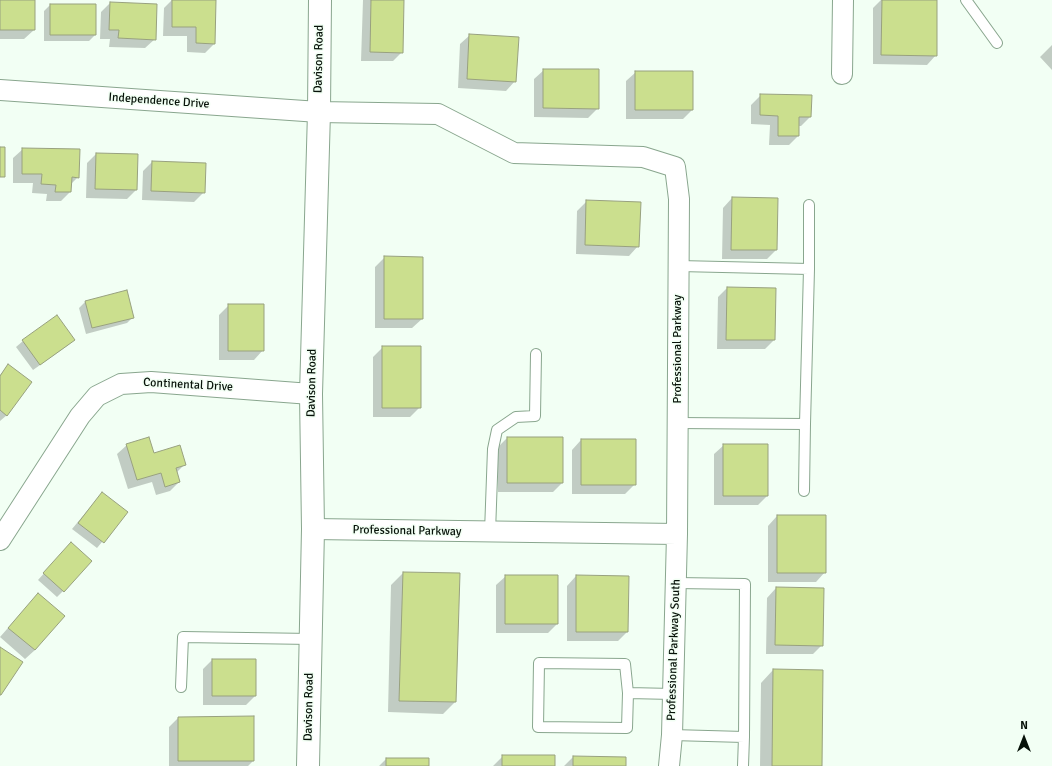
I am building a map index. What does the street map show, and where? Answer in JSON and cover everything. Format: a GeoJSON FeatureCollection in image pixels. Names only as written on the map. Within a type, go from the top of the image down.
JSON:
{"type":"FeatureCollection","features":[{"type":"Feature","properties":{"kind":"street","name":"Davison Road"},"geometry":{"type":"LineString","coordinates":[[308,766],[313,529],[311,394],[320,0]]}},
{"type":"Feature","properties":{"kind":"street"},"geometry":{"type":"LineString","coordinates":[[842,74],[843,0]]}},
{"type":"Feature","properties":{"kind":"street","name":"Independence Drive"},"geometry":{"type":"LineString","coordinates":[[0,90],[318,112]]}},
{"type":"Feature","properties":{"kind":"street","name":"Professional Parkway"},"geometry":{"type":"LineString","coordinates":[[313,529],[677,534],[679,199],[675,167],[643,157],[514,153],[438,114],[318,112]]}},
{"type":"Feature","properties":{"kind":"street","name":"Continental Drive"},"geometry":{"type":"LineString","coordinates":[[0,540],[80,416],[97,396],[120,384],[151,382],[311,394]]}},
{"type":"Feature","properties":{"kind":"street","name":"Professional Parkway South"},"geometry":{"type":"LineString","coordinates":[[669,766],[672,735],[677,534]]}},
{"type":"Feature","properties":{"kind":"lane"},"geometry":{"type":"LineString","coordinates":[[966,0],[997,43]]}},
{"type":"Feature","properties":{"kind":"lane"},"geometry":{"type":"LineString","coordinates":[[804,491],[809,205]]}},
{"type":"Feature","properties":{"kind":"lane"},"geometry":{"type":"LineString","coordinates":[[679,266],[809,269]]}},
{"type":"Feature","properties":{"kind":"lane"},"geometry":{"type":"LineString","coordinates":[[490,532],[494,449],[498,430],[516,417],[535,416],[536,354]]}},
{"type":"Feature","properties":{"kind":"lane"},"geometry":{"type":"LineString","coordinates":[[678,423],[805,424]]}},
{"type":"Feature","properties":{"kind":"lane"},"geometry":{"type":"LineString","coordinates":[[676,583],[745,584],[743,766]]}},
{"type":"Feature","properties":{"kind":"lane"},"geometry":{"type":"LineString","coordinates":[[181,687],[183,637],[311,640]]}},
{"type":"Feature","properties":{"kind":"lane"},"geometry":{"type":"LineString","coordinates":[[539,663],[625,664],[628,693],[627,728],[538,727],[539,663]]}},
{"type":"Feature","properties":{"kind":"lane"},"geometry":{"type":"LineString","coordinates":[[628,693],[673,694]]}},
{"type":"Feature","properties":{"kind":"lane"},"geometry":{"type":"LineString","coordinates":[[672,735],[744,737]]}},
{"type":"Feature","properties":{"kind":"building"},"geometry":{"type":"Polygon","coordinates":[[[0,0],[35,0],[35,30],[0,30],[0,0]]]}},
{"type":"Feature","properties":{"kind":"building"},"geometry":{"type":"Polygon","coordinates":[[[172,0],[216,0],[215,44],[196,43],[196,27],[172,27],[172,0]]]}},
{"type":"Feature","properties":{"kind":"building"},"geometry":{"type":"Polygon","coordinates":[[[371,0],[404,0],[403,53],[370,52],[371,0]]]}},
{"type":"Feature","properties":{"kind":"building"},"geometry":{"type":"Polygon","coordinates":[[[882,0],[937,0],[937,56],[881,55],[882,0]]]}},
{"type":"Feature","properties":{"kind":"building"},"geometry":{"type":"Polygon","coordinates":[[[110,2],[157,4],[156,40],[118,38],[119,30],[109,30],[110,2]]]}},
{"type":"Feature","properties":{"kind":"building"},"geometry":{"type":"Polygon","coordinates":[[[50,4],[96,4],[96,35],[50,35],[50,4]]]}},
{"type":"Feature","properties":{"kind":"building"},"geometry":{"type":"Polygon","coordinates":[[[469,34],[519,37],[516,82],[467,79],[469,34]]]}},
{"type":"Feature","properties":{"kind":"building"},"geometry":{"type":"Polygon","coordinates":[[[543,69],[599,69],[599,109],[543,108],[543,69]]]}},
{"type":"Feature","properties":{"kind":"building"},"geometry":{"type":"Polygon","coordinates":[[[635,71],[693,71],[693,110],[635,110],[635,71]]]}},
{"type":"Feature","properties":{"kind":"building"},"geometry":{"type":"Polygon","coordinates":[[[760,94],[812,95],[811,117],[799,117],[799,136],[778,136],[778,116],[760,115],[760,94]]]}},
{"type":"Feature","properties":{"kind":"building"},"geometry":{"type":"Polygon","coordinates":[[[0,147],[5,147],[5,177],[0,177],[0,147]]]}},
{"type":"Feature","properties":{"kind":"building"},"geometry":{"type":"Polygon","coordinates":[[[22,148],[80,149],[79,178],[72,177],[71,192],[55,192],[56,185],[41,184],[42,174],[22,174],[22,148]]]}},
{"type":"Feature","properties":{"kind":"building"},"geometry":{"type":"Polygon","coordinates":[[[96,153],[138,154],[137,190],[95,189],[96,153]]]}},
{"type":"Feature","properties":{"kind":"building"},"geometry":{"type":"Polygon","coordinates":[[[152,161],[206,163],[205,193],[151,191],[152,161]]]}},
{"type":"Feature","properties":{"kind":"building"},"geometry":{"type":"Polygon","coordinates":[[[732,197],[778,198],[777,250],[731,250],[732,197]]]}},
{"type":"Feature","properties":{"kind":"building"},"geometry":{"type":"Polygon","coordinates":[[[586,200],[641,202],[639,247],[585,245],[586,200]]]}},
{"type":"Feature","properties":{"kind":"building"},"geometry":{"type":"Polygon","coordinates":[[[384,256],[423,257],[423,319],[384,319],[384,256]]]}},
{"type":"Feature","properties":{"kind":"building"},"geometry":{"type":"Polygon","coordinates":[[[727,287],[776,288],[775,340],[726,340],[727,287]]]}},
{"type":"Feature","properties":{"kind":"building"},"geometry":{"type":"Polygon","coordinates":[[[127,290],[134,318],[92,328],[85,301],[127,290]]]}},
{"type":"Feature","properties":{"kind":"building"},"geometry":{"type":"Polygon","coordinates":[[[228,304],[264,304],[264,351],[228,351],[228,304]]]}},
{"type":"Feature","properties":{"kind":"building"},"geometry":{"type":"Polygon","coordinates":[[[57,315],[75,340],[40,365],[22,340],[57,315]]]}},
{"type":"Feature","properties":{"kind":"building"},"geometry":{"type":"Polygon","coordinates":[[[382,346],[421,346],[421,408],[382,408],[382,346]]]}},
{"type":"Feature","properties":{"kind":"building"},"geometry":{"type":"Polygon","coordinates":[[[8,364],[32,382],[7,416],[0,410],[0,376],[8,364]]]}},
{"type":"Feature","properties":{"kind":"building"},"geometry":{"type":"Polygon","coordinates":[[[149,437],[154,453],[180,445],[186,465],[176,468],[180,482],[165,487],[161,473],[137,480],[126,444],[149,437]]]}},
{"type":"Feature","properties":{"kind":"building"},"geometry":{"type":"Polygon","coordinates":[[[507,437],[563,437],[563,483],[507,483],[507,437]]]}},
{"type":"Feature","properties":{"kind":"building"},"geometry":{"type":"Polygon","coordinates":[[[581,439],[636,439],[636,485],[581,485],[581,439]]]}},
{"type":"Feature","properties":{"kind":"building"},"geometry":{"type":"Polygon","coordinates":[[[723,444],[768,444],[768,496],[723,496],[723,444]]]}},
{"type":"Feature","properties":{"kind":"building"},"geometry":{"type":"Polygon","coordinates":[[[102,492],[128,512],[104,543],[78,523],[102,492]]]}},
{"type":"Feature","properties":{"kind":"building"},"geometry":{"type":"Polygon","coordinates":[[[777,515],[826,515],[826,573],[777,573],[777,515]]]}},
{"type":"Feature","properties":{"kind":"building"},"geometry":{"type":"Polygon","coordinates":[[[71,542],[92,561],[64,592],[43,573],[71,542]]]}},
{"type":"Feature","properties":{"kind":"building"},"geometry":{"type":"Polygon","coordinates":[[[403,572],[460,573],[456,702],[399,701],[403,572]]]}},
{"type":"Feature","properties":{"kind":"building"},"geometry":{"type":"Polygon","coordinates":[[[505,575],[558,575],[558,624],[505,624],[505,575]]]}},
{"type":"Feature","properties":{"kind":"building"},"geometry":{"type":"Polygon","coordinates":[[[576,575],[629,576],[628,632],[576,632],[576,575]]]}},
{"type":"Feature","properties":{"kind":"building"},"geometry":{"type":"Polygon","coordinates":[[[776,587],[824,588],[823,646],[775,645],[776,587]]]}},
{"type":"Feature","properties":{"kind":"building"},"geometry":{"type":"Polygon","coordinates":[[[38,593],[65,616],[35,650],[8,628],[38,593]]]}},
{"type":"Feature","properties":{"kind":"building"},"geometry":{"type":"Polygon","coordinates":[[[0,647],[23,662],[1,695],[0,695],[0,647]]]}},
{"type":"Feature","properties":{"kind":"building"},"geometry":{"type":"Polygon","coordinates":[[[212,659],[256,659],[256,696],[212,696],[212,659]]]}},
{"type":"Feature","properties":{"kind":"building"},"geometry":{"type":"Polygon","coordinates":[[[773,669],[823,670],[822,766],[772,766],[773,669]]]}},
{"type":"Feature","properties":{"kind":"building"},"geometry":{"type":"Polygon","coordinates":[[[254,716],[254,761],[178,761],[178,717],[254,716]]]}},
{"type":"Feature","properties":{"kind":"building"},"geometry":{"type":"Polygon","coordinates":[[[502,755],[555,755],[555,766],[502,766],[502,755]]]}},
{"type":"Feature","properties":{"kind":"building"},"geometry":{"type":"Polygon","coordinates":[[[573,756],[626,757],[626,766],[573,766],[573,756]]]}},
{"type":"Feature","properties":{"kind":"building"},"geometry":{"type":"Polygon","coordinates":[[[386,758],[429,758],[429,766],[386,766],[386,758]]]}}]}
